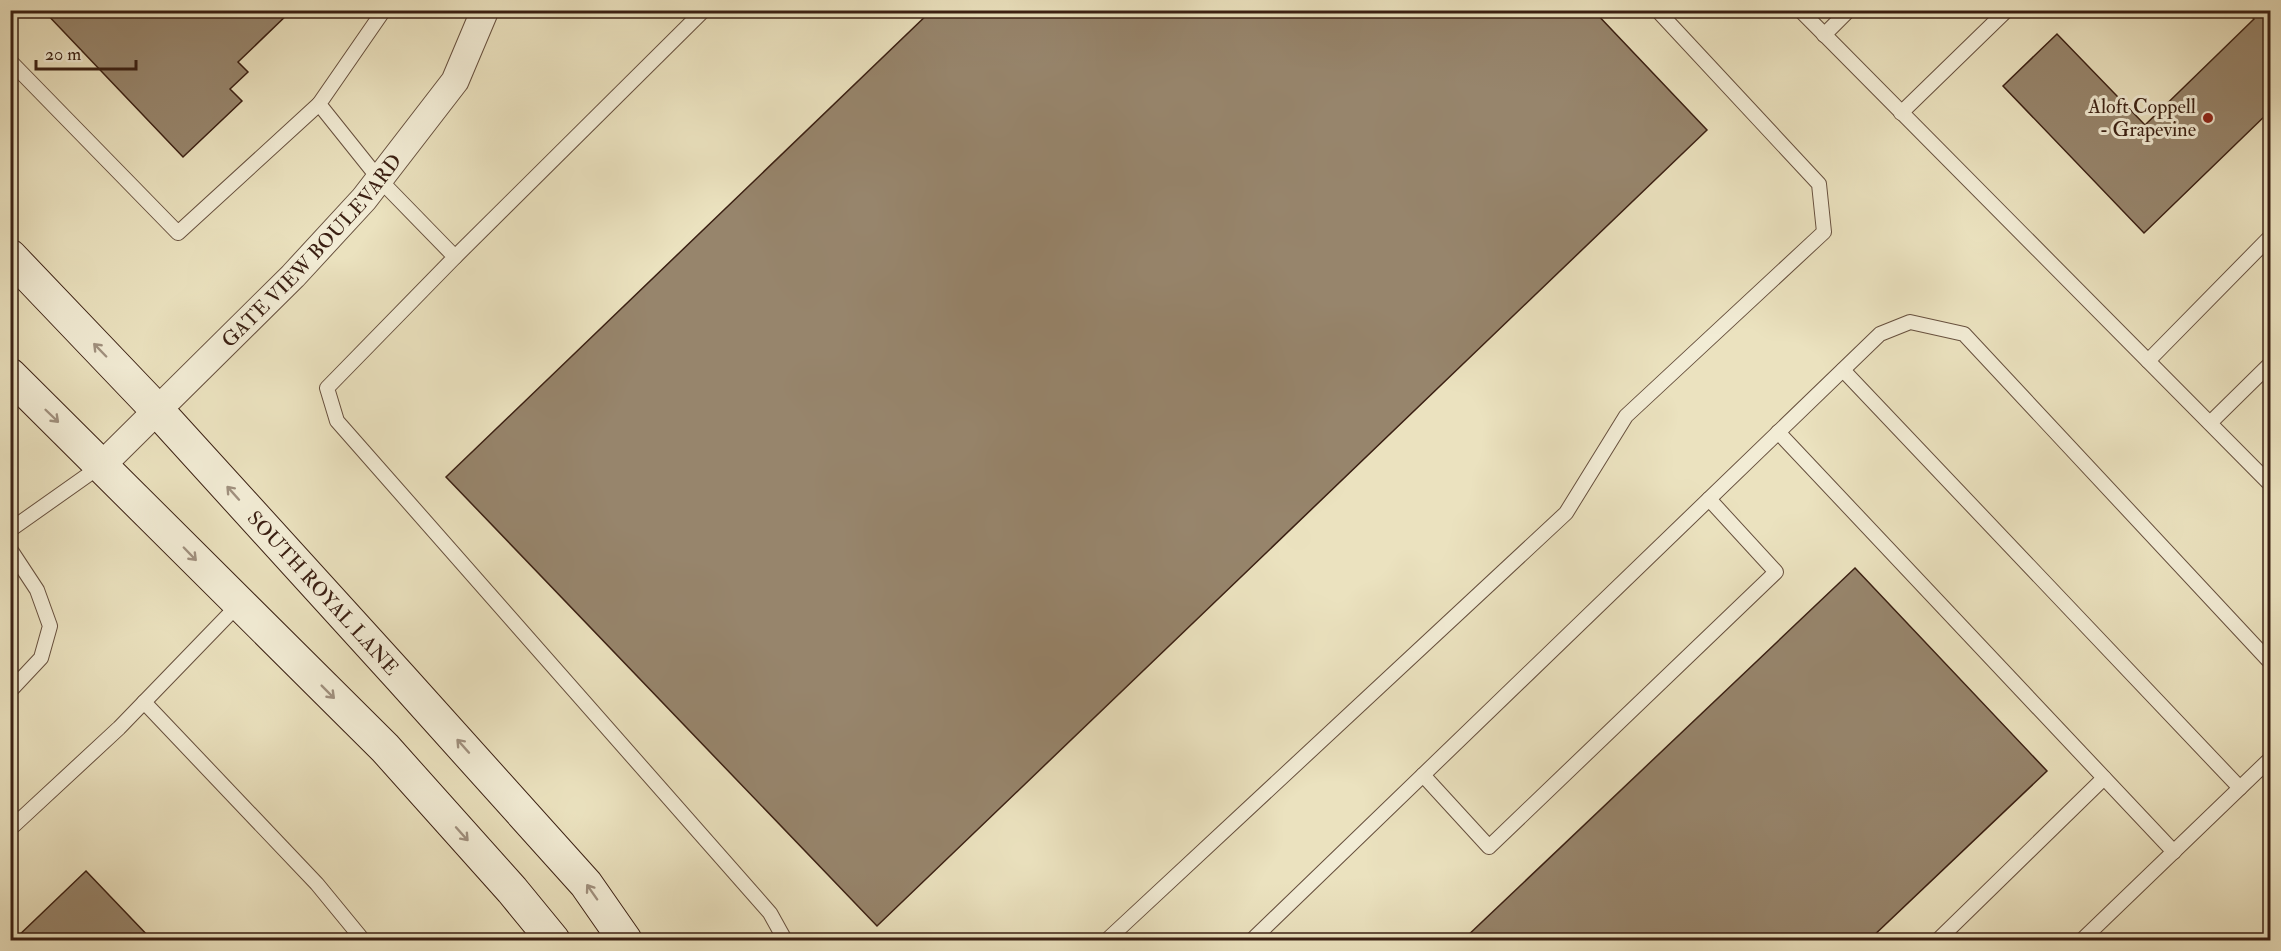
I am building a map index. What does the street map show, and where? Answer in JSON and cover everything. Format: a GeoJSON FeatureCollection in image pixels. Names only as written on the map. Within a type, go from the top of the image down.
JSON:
{"type":"FeatureCollection","features":[{"type":"Feature","properties":{"kind":"main road","name":"SOUTH ROYAL LANE"},"geometry":{"type":"LineString","coordinates":[[10,256],[158,411],[586,884],[625,940]]}},
{"type":"Feature","properties":{"kind":"main road"},"geometry":{"type":"LineString","coordinates":[[10,375],[385,748],[512,890],[553,940]]}},
{"type":"Feature","properties":{"kind":"street","name":"GATE VIEW BOULEVARD"},"geometry":{"type":"LineString","coordinates":[[102,465],[293,276],[364,199],[455,81],[485,10]]}},
{"type":"Feature","properties":{"kind":"lane"},"geometry":{"type":"LineString","coordinates":[[10,61],[178,233],[319,104],[384,10]]}},
{"type":"Feature","properties":{"kind":"lane"},"geometry":{"type":"LineString","coordinates":[[704,10],[455,257],[327,388],[337,421],[770,914],[785,940]]}},
{"type":"Feature","properties":{"kind":"lane"},"geometry":{"type":"LineString","coordinates":[[1107,940],[1566,513],[1626,416],[1824,232],[1819,184],[1657,10]]}},
{"type":"Feature","properties":{"kind":"lane"},"geometry":{"type":"LineString","coordinates":[[1800,10],[2271,484]]}},
{"type":"Feature","properties":{"kind":"lane"},"geometry":{"type":"LineString","coordinates":[[1824,35],[1849,10]]}},
{"type":"Feature","properties":{"kind":"lane"},"geometry":{"type":"LineString","coordinates":[[1901,113],[2007,10]]}},
{"type":"Feature","properties":{"kind":"lane"},"geometry":{"type":"LineString","coordinates":[[319,104],[379,178],[455,257]]}},
{"type":"Feature","properties":{"kind":"lane"},"geometry":{"type":"LineString","coordinates":[[2148,361],[2271,237]]}},
{"type":"Feature","properties":{"kind":"lane"},"geometry":{"type":"LineString","coordinates":[[1252,940],[1880,334],[1910,322],[1964,334],[2271,662]]}},
{"type":"Feature","properties":{"kind":"lane"},"geometry":{"type":"LineString","coordinates":[[2210,423],[2271,364]]}},
{"type":"Feature","properties":{"kind":"lane"},"geometry":{"type":"LineString","coordinates":[[1843,370],[2240,788]]}},
{"type":"Feature","properties":{"kind":"lane"},"geometry":{"type":"LineString","coordinates":[[1778,432],[2174,852]]}},
{"type":"Feature","properties":{"kind":"lane"},"geometry":{"type":"LineString","coordinates":[[10,530],[102,465]]}},
{"type":"Feature","properties":{"kind":"lane"},"geometry":{"type":"LineString","coordinates":[[1423,776],[1489,848],[1776,572],[1708,499]]}},
{"type":"Feature","properties":{"kind":"lane"},"geometry":{"type":"LineString","coordinates":[[10,549],[37,590],[50,626],[40,658],[10,691]]}},
{"type":"Feature","properties":{"kind":"lane"},"geometry":{"type":"LineString","coordinates":[[10,829],[144,702],[239,604]]}},
{"type":"Feature","properties":{"kind":"lane"},"geometry":{"type":"LineString","coordinates":[[144,702],[317,884],[363,940]]}},
{"type":"Feature","properties":{"kind":"lane"},"geometry":{"type":"LineString","coordinates":[[2082,940],[2271,759]]}},
{"type":"Feature","properties":{"kind":"lane"},"geometry":{"type":"LineString","coordinates":[[1938,940],[2104,778]]}},
{"type":"Feature","properties":{"kind":"building"},"geometry":{"type":"Polygon","coordinates":[[[43,10],[292,10],[238,62],[248,72],[230,89],[242,101],[183,157],[43,10]]]}},
{"type":"Feature","properties":{"kind":"building"},"geometry":{"type":"Polygon","coordinates":[[[932,10],[1593,10],[1707,130],[877,926],[446,477],[932,10]]]}},
{"type":"Feature","properties":{"kind":"building","name":"Aloft Coppell - Grapevine"},"geometry":{"type":"Polygon","coordinates":[[[2246,10],[2270,10],[2270,111],[2144,233],[2003,86],[2057,34],[2145,125],[2254,19],[2246,10]]]}},
{"type":"Feature","properties":{"kind":"building"},"geometry":{"type":"Polygon","coordinates":[[[1855,568],[2047,771],[1869,940],[1463,940],[1855,568]]]}},
{"type":"Feature","properties":{"kind":"building"},"geometry":{"type":"Polygon","coordinates":[[[86,871],[152,940],[14,940],[86,871]]]}},
{"type":"Feature","properties":{"kind":"place","name":"Aloft Coppell - Grapevine"},"geometry":{"type":"Point","coordinates":[2208,118]}}]}
